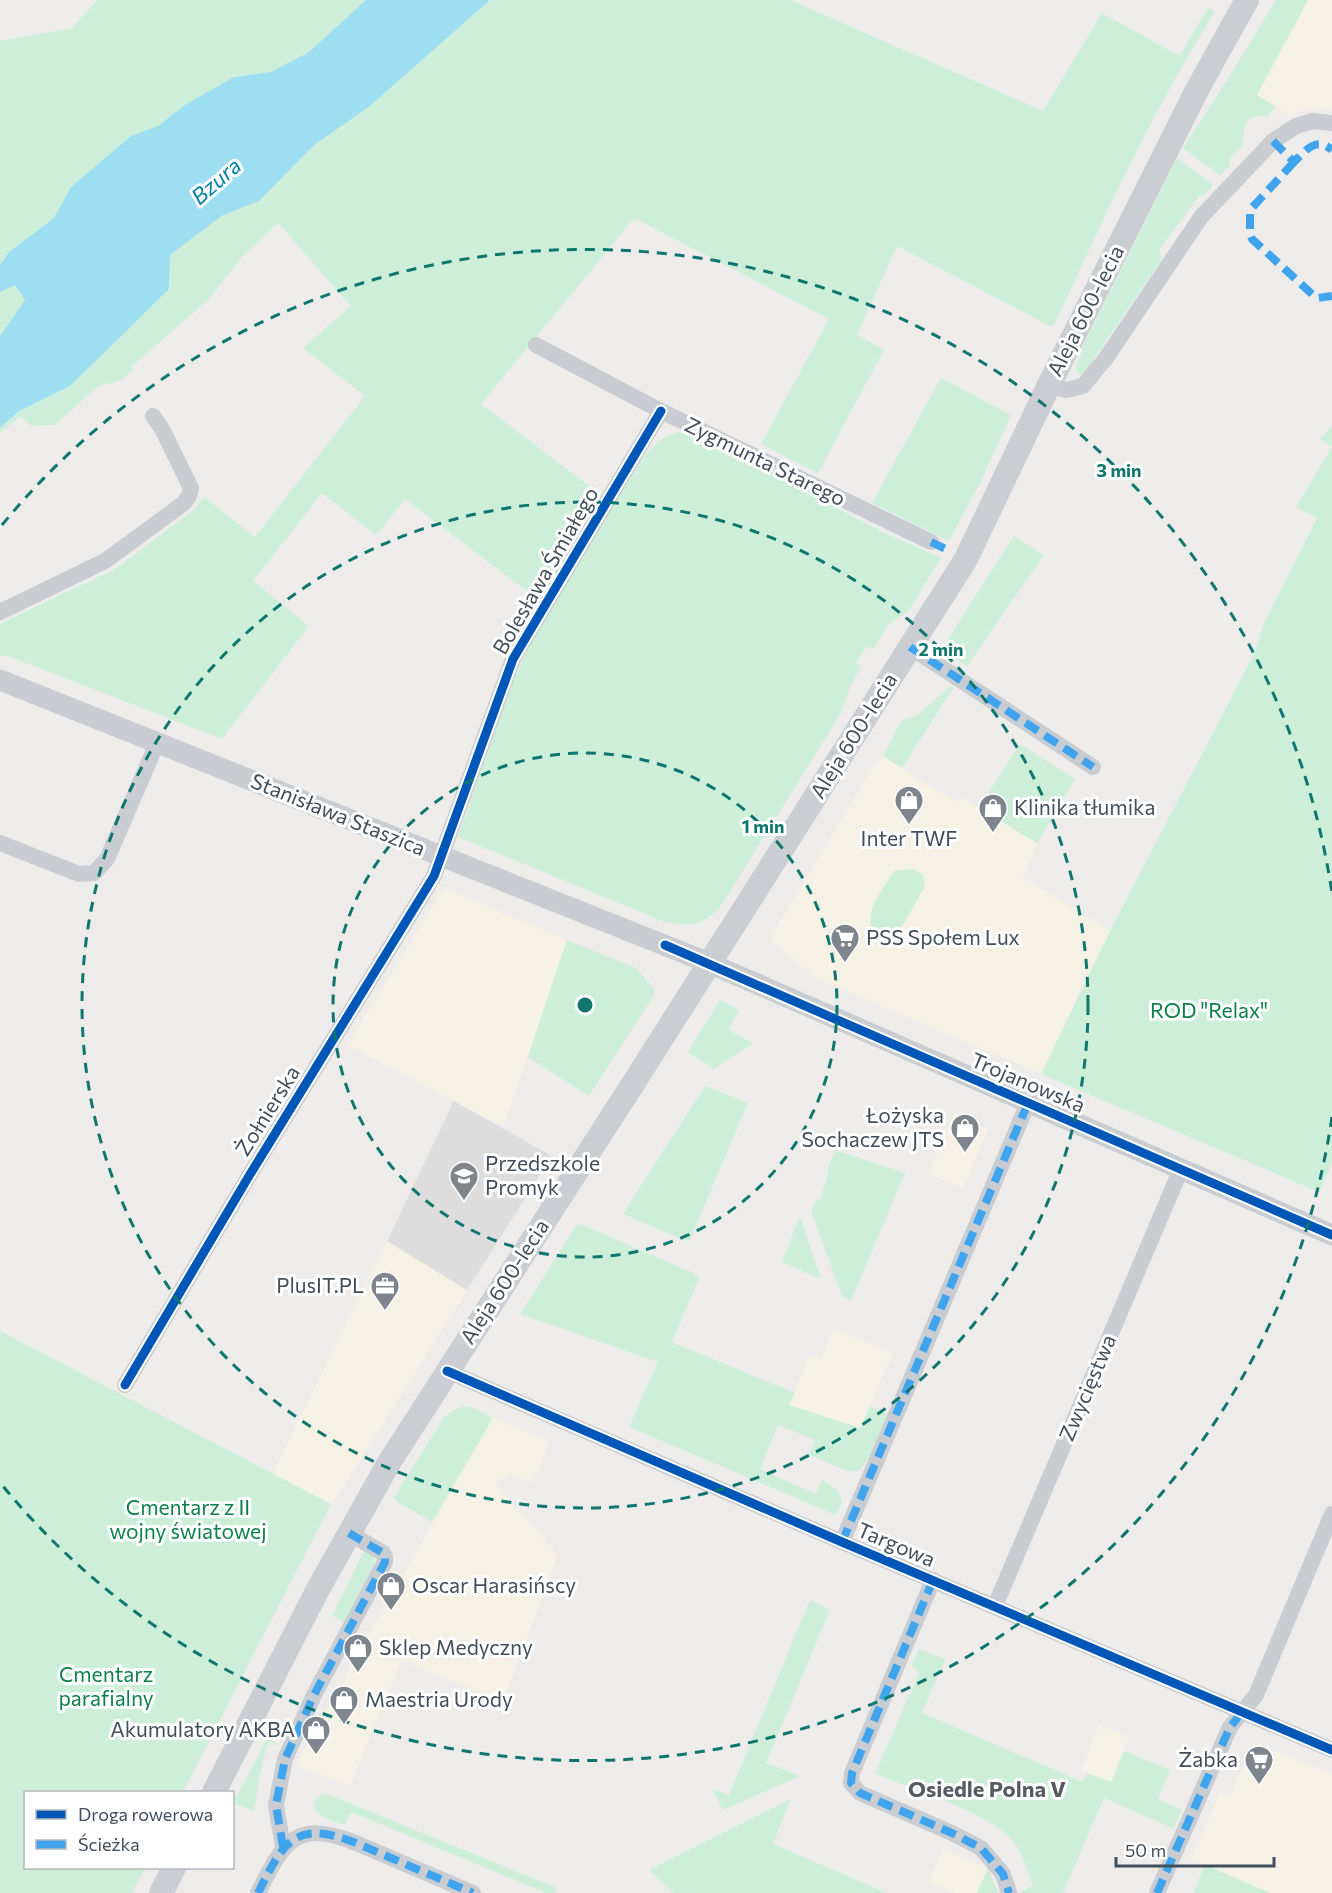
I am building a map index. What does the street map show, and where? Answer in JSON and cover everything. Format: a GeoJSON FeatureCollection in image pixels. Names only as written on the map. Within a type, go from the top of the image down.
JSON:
{"type":"FeatureCollection","features":[{"type":"Feature","properties":{"kind":"main road","name":"Aleja 600-lecia"},"geometry":{"type":"LineString","coordinates":[[215,1791],[317,1591],[390,1461],[966,559],[1049,385],[1198,88],[1247,0]]}},
{"type":"Feature","properties":{"kind":"main road"},"geometry":{"type":"LineString","coordinates":[[161,1893],[173,1869]]}},
{"type":"Feature","properties":{"kind":"street"},"geometry":{"type":"LineString","coordinates":[[1049,385],[1066,390],[1083,386],[1106,358],[1201,217],[1273,141],[1296,126],[1314,121],[1332,123]]}},
{"type":"Feature","properties":{"kind":"street","name":"Zygmunta Starego"},"geometry":{"type":"LineString","coordinates":[[536,345],[661,411],[932,542]]}},
{"type":"Feature","properties":{"kind":"street","name":"Bolesława Śmiałego"},"geometry":{"type":"LineString","coordinates":[[441,857],[513,659],[661,411]]}},
{"type":"Feature","properties":{"kind":"street"},"geometry":{"type":"LineString","coordinates":[[0,612],[105,561],[184,503],[189,496],[190,488],[162,429],[153,416]]}},
{"type":"Feature","properties":{"kind":"street"},"geometry":{"type":"LineString","coordinates":[[910,647],[1093,767]]}},
{"type":"Feature","properties":{"kind":"street","name":"Stanisława Staszica"},"geometry":{"type":"LineString","coordinates":[[0,680],[709,963]]}},
{"type":"Feature","properties":{"kind":"street"},"geometry":{"type":"LineString","coordinates":[[0,843],[79,874],[94,873],[107,859],[157,743]]}},
{"type":"Feature","properties":{"kind":"street","name":"Żołnierska"},"geometry":{"type":"LineString","coordinates":[[125,1384],[249,1176],[434,876],[441,857]]}},
{"type":"Feature","properties":{"kind":"street","name":"Trojanowska"},"geometry":{"type":"LineString","coordinates":[[709,963],[1332,1234]]}},
{"type":"Feature","properties":{"kind":"street"},"geometry":{"type":"LineString","coordinates":[[842,1542],[1028,1102]]}},
{"type":"Feature","properties":{"kind":"street","name":"Zwycięstwa"},"geometry":{"type":"LineString","coordinates":[[995,1606],[1181,1169]]}},
{"type":"Feature","properties":{"kind":"street","name":"Targowa"},"geometry":{"type":"LineString","coordinates":[[447,1371],[1332,1750]]}},
{"type":"Feature","properties":{"kind":"street"},"geometry":{"type":"LineString","coordinates":[[1157,1893],[1230,1727],[1256,1695],[1332,1514]]}},
{"type":"Feature","properties":{"kind":"street"},"geometry":{"type":"LineString","coordinates":[[283,1847],[276,1805],[285,1759],[314,1695],[385,1562],[383,1553],[349,1533]]}},
{"type":"Feature","properties":{"kind":"street"},"geometry":{"type":"LineString","coordinates":[[933,1580],[852,1773],[851,1783],[860,1793],[981,1848],[1003,1874],[1009,1893]]}},
{"type":"Feature","properties":{"kind":"street"},"geometry":{"type":"LineString","coordinates":[[258,1893],[276,1856],[283,1847],[303,1834],[321,1833],[339,1836],[473,1893]]}},
{"type":"Feature","properties":{"kind":"shaded area"},"geometry":{"type":"Polygon","coordinates":[[[1308,0],[1332,0],[1332,109],[1305,110],[1290,115],[1257,95],[1308,0]]]}},
{"type":"Feature","properties":{"kind":"shaded area"},"geometry":{"type":"Polygon","coordinates":[[[883,756],[937,791],[958,802],[962,798],[1037,843],[1022,877],[1110,931],[1041,1074],[814,977],[770,939],[873,767],[883,756]]]}},
{"type":"Feature","properties":{"kind":"shaded area"},"geometry":{"type":"Polygon","coordinates":[[[444,888],[567,940],[503,1127],[348,1045],[444,888]]]}},
{"type":"Feature","properties":{"kind":"shaded area","name":"Przedszkole Promyk"},"geometry":{"type":"Polygon","coordinates":[[[454,1101],[552,1156],[467,1290],[387,1241],[454,1101]]]}},
{"type":"Feature","properties":{"kind":"shaded area"},"geometry":{"type":"Polygon","coordinates":[[[953,1114],[988,1129],[963,1189],[929,1173],[953,1114]]]}},
{"type":"Feature","properties":{"kind":"shaded area"},"geometry":{"type":"Polygon","coordinates":[[[387,1241],[467,1290],[331,1504],[272,1474],[387,1241]]]}},
{"type":"Feature","properties":{"kind":"shaded area"},"geometry":{"type":"Polygon","coordinates":[[[834,1329],[893,1353],[860,1429],[789,1405],[810,1355],[821,1359],[834,1329]]]}},
{"type":"Feature","properties":{"kind":"shaded area"},"geometry":{"type":"Polygon","coordinates":[[[493,1418],[550,1442],[532,1483],[511,1474],[495,1483],[558,1555],[503,1701],[401,1660],[350,1786],[295,1765],[345,1679],[358,1643],[363,1645],[493,1418]]]}},
{"type":"Feature","properties":{"kind":"shaded area"},"geometry":{"type":"Polygon","coordinates":[[[1099,1724],[1129,1737],[1111,1783],[1081,1771],[1099,1724]]]}},
{"type":"Feature","properties":{"kind":"shaded area"},"geometry":{"type":"Polygon","coordinates":[[[1254,1742],[1332,1774],[1332,1893],[1270,1893],[1191,1859],[1220,1793],[1230,1797],[1254,1742]]]}},
{"type":"Feature","properties":{"kind":"shaded area"},"geometry":{"type":"Polygon","coordinates":[[[942,1849],[988,1868],[977,1893],[956,1893],[929,1882],[942,1849]]]}},
{"type":"Feature","properties":{"kind":"green space"},"geometry":{"type":"Polygon","coordinates":[[[97,0],[366,0],[309,52],[271,72],[234,77],[149,138],[100,163],[71,187],[55,218],[9,252],[0,265],[0,41],[72,28],[97,0]]]}},
{"type":"Feature","properties":{"kind":"green space"},"geometry":{"type":"Polygon","coordinates":[[[490,0],[790,0],[1043,111],[1102,13],[1180,56],[1208,7],[1215,12],[1150,126],[1054,325],[1050,326],[897,246],[857,335],[884,350],[818,473],[761,444],[829,319],[634,218],[481,404],[597,492],[599,497],[539,600],[405,499],[376,535],[322,493],[253,581],[309,626],[222,739],[8,656],[0,656],[0,624],[117,568],[195,509],[204,497],[255,537],[365,396],[303,348],[351,306],[278,223],[242,257],[209,299],[131,367],[133,370],[121,380],[98,386],[55,425],[31,426],[21,416],[0,433],[0,428],[19,411],[70,386],[170,255],[223,215],[259,201],[314,145],[370,106],[490,0]]]}},
{"type":"Feature","properties":{"kind":"green space"},"geometry":{"type":"Polygon","coordinates":[[[1276,0],[1308,0],[1257,95],[1275,106],[1268,117],[1250,118],[1245,127],[1243,145],[1230,158],[1230,165],[1221,176],[1183,148],[1276,0]]]}},
{"type":"Feature","properties":{"kind":"green space"},"geometry":{"type":"Polygon","coordinates":[[[1177,158],[1213,185],[1204,195],[1199,196],[1159,250],[1162,259],[1083,375],[1078,374],[1076,368],[1083,346],[1177,158]]]}},
{"type":"Feature","properties":{"kind":"green space"},"geometry":{"type":"Polygon","coordinates":[[[15,285],[25,300],[0,336],[0,292],[15,285]]]}},
{"type":"Feature","properties":{"kind":"green space"},"geometry":{"type":"Polygon","coordinates":[[[941,378],[1011,415],[981,481],[949,541],[872,503],[941,378]]]}},
{"type":"Feature","properties":{"kind":"green space"},"geometry":{"type":"Polygon","coordinates":[[[1332,426],[1332,447],[1320,439],[1332,426]]]}},
{"type":"Feature","properties":{"kind":"green space"},"geometry":{"type":"Polygon","coordinates":[[[685,431],[887,534],[941,558],[908,612],[889,623],[873,650],[867,646],[856,663],[861,667],[851,685],[841,713],[719,909],[694,924],[665,922],[458,837],[511,685],[537,629],[645,455],[663,438],[685,431]]]}},
{"type":"Feature","properties":{"kind":"green space","name":"ROD \"Relax\""},"geometry":{"type":"Polygon","coordinates":[[[1332,447],[1332,1163],[1319,1192],[1041,1074],[1110,931],[1254,654],[1263,625],[1317,518],[1296,507],[1332,447]]]}},
{"type":"Feature","properties":{"kind":"green space"},"geometry":{"type":"Polygon","coordinates":[[[1014,536],[1044,555],[967,666],[941,650],[1014,536]]]}},
{"type":"Feature","properties":{"kind":"green space"},"geometry":{"type":"Polygon","coordinates":[[[951,686],[954,687],[902,768],[883,756],[902,720],[917,715],[951,686]]]}},
{"type":"Feature","properties":{"kind":"green space"},"geometry":{"type":"Polygon","coordinates":[[[1020,744],[1075,779],[1037,843],[979,808],[1020,744]]]}},
{"type":"Feature","properties":{"kind":"green space"},"geometry":{"type":"Polygon","coordinates":[[[912,869],[923,874],[925,887],[895,938],[880,938],[874,932],[871,924],[872,908],[894,871],[912,869]]]}},
{"type":"Feature","properties":{"kind":"green space"},"geometry":{"type":"Polygon","coordinates":[[[567,940],[636,968],[654,989],[654,995],[589,1096],[528,1057],[567,940]]]}},
{"type":"Feature","properties":{"kind":"green space"},"geometry":{"type":"Polygon","coordinates":[[[720,1000],[739,1010],[728,1030],[753,1043],[714,1069],[688,1052],[720,1000]]]}},
{"type":"Feature","properties":{"kind":"green space"},"geometry":{"type":"Polygon","coordinates":[[[705,1086],[748,1103],[689,1242],[623,1214],[705,1086]]]}},
{"type":"Feature","properties":{"kind":"green space"},"geometry":{"type":"Polygon","coordinates":[[[835,1150],[905,1173],[851,1301],[842,1296],[811,1211],[816,1200],[819,1201],[835,1150]]]}},
{"type":"Feature","properties":{"kind":"green space"},"geometry":{"type":"Polygon","coordinates":[[[800,1216],[821,1279],[782,1262],[800,1216]]]}},
{"type":"Feature","properties":{"kind":"green space"},"geometry":{"type":"Polygon","coordinates":[[[578,1223],[700,1276],[672,1342],[795,1393],[789,1405],[860,1428],[870,1406],[887,1414],[866,1462],[857,1471],[840,1468],[809,1454],[815,1440],[778,1425],[760,1469],[816,1494],[822,1480],[829,1484],[835,1488],[842,1502],[836,1515],[629,1427],[658,1362],[520,1314],[578,1223]]]}},
{"type":"Feature","properties":{"kind":"green space"},"geometry":{"type":"Polygon","coordinates":[[[0,1331],[331,1504],[184,1791],[24,1791],[24,1869],[144,1869],[132,1893],[0,1893],[0,1331]]]}},
{"type":"Feature","properties":{"kind":"green space"},"geometry":{"type":"Polygon","coordinates":[[[463,1406],[474,1408],[493,1418],[432,1522],[396,1501],[394,1497],[444,1417],[463,1406]]]}},
{"type":"Feature","properties":{"kind":"green space"},"geometry":{"type":"Polygon","coordinates":[[[366,1547],[375,1558],[373,1568],[345,1622],[332,1616],[366,1547]]]}},
{"type":"Feature","properties":{"kind":"green space"},"geometry":{"type":"Polygon","coordinates":[[[810,1600],[830,1610],[766,1763],[800,1776],[723,1810],[712,1789],[729,1795],[810,1600]]]}},
{"type":"Feature","properties":{"kind":"green space"},"geometry":{"type":"Polygon","coordinates":[[[919,1649],[945,1659],[922,1713],[1083,1782],[1087,1773],[1111,1782],[1124,1751],[1170,1770],[1158,1799],[1182,1810],[1174,1829],[1104,1798],[1063,1893],[1019,1893],[1033,1885],[1018,1849],[1000,1829],[967,1810],[875,1774],[919,1673],[912,1665],[919,1649]]]}},
{"type":"Feature","properties":{"kind":"green space"},"geometry":{"type":"Polygon","coordinates":[[[267,1738],[280,1745],[269,1742],[262,1763],[254,1811],[234,1803],[267,1738]]]}},
{"type":"Feature","properties":{"kind":"green space"},"geometry":{"type":"Polygon","coordinates":[[[323,1794],[557,1888],[555,1893],[546,1893],[351,1812],[345,1825],[328,1819],[314,1808],[317,1798],[323,1794]]]}},
{"type":"Feature","properties":{"kind":"green space"},"geometry":{"type":"Polygon","coordinates":[[[791,1799],[773,1844],[887,1893],[674,1893],[649,1870],[791,1799]]]}},
{"type":"Feature","properties":{"kind":"green space"},"geometry":{"type":"Polygon","coordinates":[[[1205,1865],[1270,1893],[1193,1893],[1205,1865]]]}},
{"type":"Feature","properties":{"kind":"green space"},"geometry":{"type":"Polygon","coordinates":[[[988,1868],[998,1893],[977,1893],[988,1868]]]}},
{"type":"Feature","properties":{"kind":"water","name":"Bzura"},"geometry":{"type":"Polygon","coordinates":[[[366,0],[490,0],[370,106],[314,145],[259,201],[223,215],[170,255],[169,289],[70,386],[19,411],[0,428],[0,336],[25,300],[15,285],[0,292],[0,265],[9,252],[54,218],[71,187],[131,136],[158,126],[185,105],[234,77],[271,72],[309,52],[366,0]]]}},
{"type":"Feature","properties":{"kind":"marked path"},"geometry":{"type":"LineString","coordinates":[[1273,141],[1294,162],[1307,149],[1316,144],[1332,150]]}},
{"type":"Feature","properties":{"kind":"marked path"},"geometry":{"type":"LineString","coordinates":[[1294,162],[1250,210],[1250,234],[1252,239],[1313,295],[1318,298],[1332,296]]}},
{"type":"Feature","properties":{"kind":"marked path"},"geometry":{"type":"LineString","coordinates":[[931,542],[950,551]]}},
{"type":"Feature","properties":{"kind":"marked path"},"geometry":{"type":"LineString","coordinates":[[910,647],[1093,767]]}},
{"type":"Feature","properties":{"kind":"marked path"},"geometry":{"type":"LineString","coordinates":[[842,1542],[1028,1103]]}},
{"type":"Feature","properties":{"kind":"marked path"},"geometry":{"type":"LineString","coordinates":[[283,1847],[276,1805],[285,1759],[314,1695],[385,1562],[383,1553],[349,1533]]}},
{"type":"Feature","properties":{"kind":"marked path"},"geometry":{"type":"LineString","coordinates":[[933,1580],[852,1773],[851,1783],[860,1793],[981,1848],[1003,1874],[1009,1893]]}},
{"type":"Feature","properties":{"kind":"marked path"},"geometry":{"type":"LineString","coordinates":[[1157,1893],[1230,1727],[1242,1712]]}},
{"type":"Feature","properties":{"kind":"marked path"},"geometry":{"type":"LineString","coordinates":[[258,1893],[284,1848],[305,1835],[319,1833],[356,1843],[473,1893]]}},
{"type":"Feature","properties":{"kind":"cycle path"},"geometry":{"type":"LineString","coordinates":[[125,1385],[249,1176],[434,876],[513,659],[661,411]]}},
{"type":"Feature","properties":{"kind":"cycle path"},"geometry":{"type":"LineString","coordinates":[[665,945],[1332,1235]]}},
{"type":"Feature","properties":{"kind":"cycle path"},"geometry":{"type":"LineString","coordinates":[[447,1371],[1332,1750]]}},
{"type":"Feature","properties":{"kind":"place","name":"Inter TWF"},"geometry":{"type":"Point","coordinates":[909,826]}},
{"type":"Feature","properties":{"kind":"place","name":"Klinika tłumika"},"geometry":{"type":"Point","coordinates":[993,834]}},
{"type":"Feature","properties":{"kind":"place","name":"PSS Społem Lux"},"geometry":{"type":"Point","coordinates":[845,964]}},
{"type":"Feature","properties":{"kind":"place","name":"Łożyska Sochaczew JTS"},"geometry":{"type":"Point","coordinates":[965,1154]}},
{"type":"Feature","properties":{"kind":"place","name":"Przedszkole Promyk"},"geometry":{"type":"Point","coordinates":[464,1202]}},
{"type":"Feature","properties":{"kind":"place","name":"PlusIT.PL"},"geometry":{"type":"Point","coordinates":[385,1312]}},
{"type":"Feature","properties":{"kind":"place","name":"Oscar Harasińscy"},"geometry":{"type":"Point","coordinates":[391,1612]}},
{"type":"Feature","properties":{"kind":"place","name":"Sklep Medyczny"},"geometry":{"type":"Point","coordinates":[358,1674]}},
{"type":"Feature","properties":{"kind":"place","name":"Maestria Urody"},"geometry":{"type":"Point","coordinates":[344,1726]}},
{"type":"Feature","properties":{"kind":"place","name":"Akumulatory AKBA"},"geometry":{"type":"Point","coordinates":[316,1756]}},
{"type":"Feature","properties":{"kind":"place","name":"Żabka"},"geometry":{"type":"Point","coordinates":[1259,1786]}},
{"type":"Feature","properties":{"kind":"district","name":"Osiedle Polna V"},"geometry":{"type":"Point","coordinates":[987,1789]}},
{"type":"Feature","properties":{"kind":"park label","name":"Cmentarz z II wojny światowej"},"geometry":{"type":"Point","coordinates":[188,1520]}},
{"type":"Feature","properties":{"kind":"park label","name":"Cmentarz parafialny"},"geometry":{"type":"Point","coordinates":[106,1687]}}]}
